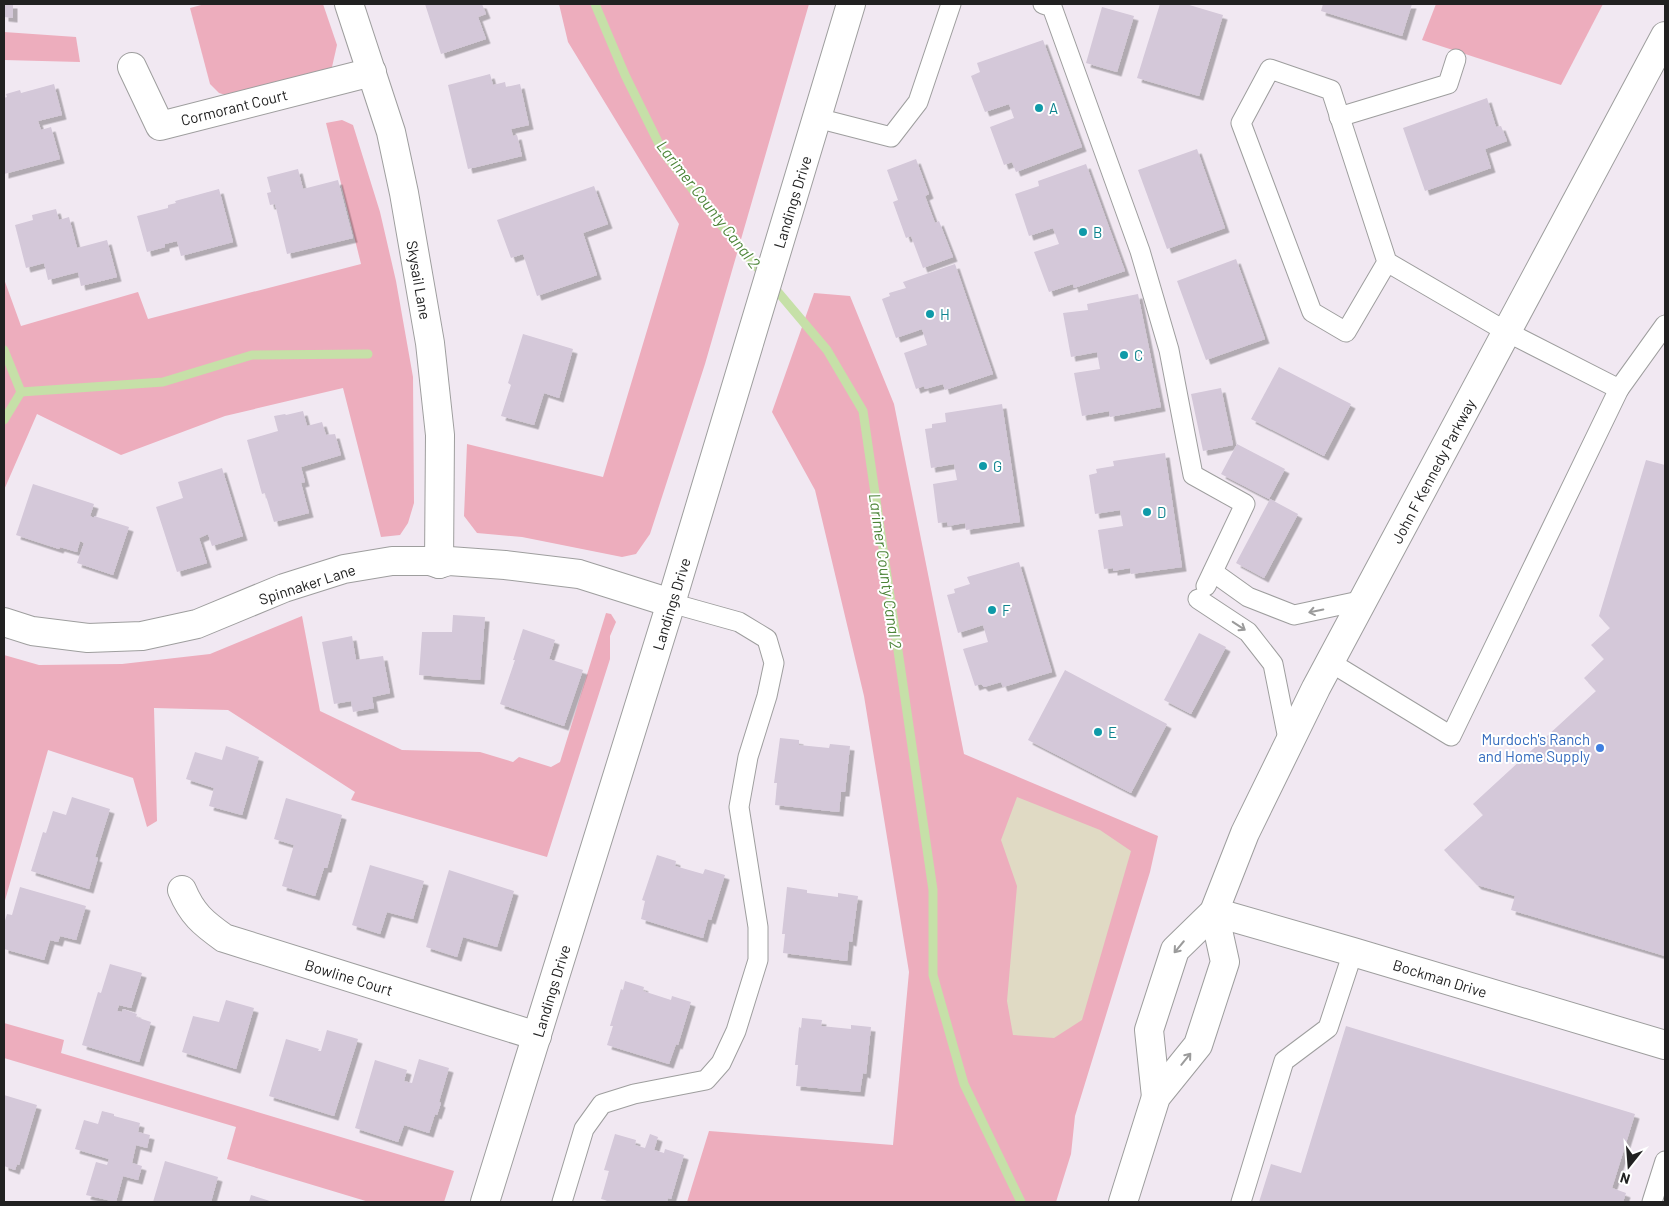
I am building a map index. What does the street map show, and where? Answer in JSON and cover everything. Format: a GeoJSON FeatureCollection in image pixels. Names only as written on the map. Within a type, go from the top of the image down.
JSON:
{"type":"FeatureCollection","features":[{"type":"Feature","properties":{"kind":"street","name":"Skysail Lane"},"geometry":{"type":"LineString","coordinates":[[349,4],[391,132],[430,343],[440,434],[439,564]]}},
{"type":"Feature","properties":{"kind":"street","name":"Landings Drive"},"geometry":{"type":"LineString","coordinates":[[485,1202],[671,603],[851,4]]}},
{"type":"Feature","properties":{"kind":"street","name":"John F Kennedy Parkway"},"geometry":{"type":"LineString","coordinates":[[1156,1097],[1149,1030],[1175,950],[1214,912],[1245,833],[1330,662],[1665,36]]}},
{"type":"Feature","properties":{"kind":"street","name":"Cormorant Court"},"geometry":{"type":"LineString","coordinates":[[132,67],[160,126],[372,72]]}},
{"type":"Feature","properties":{"kind":"street","name":"Spinnaker Lane"},"geometry":{"type":"LineString","coordinates":[[4,622],[32,631],[88,638],[142,636],[197,624],[284,588],[344,569],[392,561],[430,561],[439,564],[449,561],[579,574],[671,603]]}},
{"type":"Feature","properties":{"kind":"street","name":"Bowline Court"},"geometry":{"type":"LineString","coordinates":[[182,890],[186,901],[200,920],[224,938],[537,1036]]}},
{"type":"Feature","properties":{"kind":"street","name":"John F Kennedy Parkway"},"geometry":{"type":"LineString","coordinates":[[1123,1202],[1156,1097],[1198,1045],[1225,962],[1214,912]]}},
{"type":"Feature","properties":{"kind":"street","name":"Bockman Drive"},"geometry":{"type":"LineString","coordinates":[[1214,912],[1665,1045]]}},
{"type":"Feature","properties":{"kind":"lane"},"geometry":{"type":"LineString","coordinates":[[817,118],[891,137],[918,102],[951,4]]}},
{"type":"Feature","properties":{"kind":"lane"},"geometry":{"type":"LineString","coordinates":[[1042,4],[1052,7],[1140,251],[1168,350],[1194,475],[1245,504],[1205,586]]}},
{"type":"Feature","properties":{"kind":"lane"},"geometry":{"type":"LineString","coordinates":[[1340,118],[1448,84],[1456,59]]}},
{"type":"Feature","properties":{"kind":"lane"},"geometry":{"type":"LineString","coordinates":[[1387,262],[1346,332],[1312,312],[1241,123],[1270,69],[1330,90],[1387,262],[1507,332],[1618,389]]}},
{"type":"Feature","properties":{"kind":"lane"},"geometry":{"type":"LineString","coordinates":[[1330,662],[1450,736],[1618,389],[1665,325]]}},
{"type":"Feature","properties":{"kind":"lane"},"geometry":{"type":"LineString","coordinates":[[1205,586],[1248,597],[1294,615],[1364,600]]}},
{"type":"Feature","properties":{"kind":"lane"},"geometry":{"type":"LineString","coordinates":[[1205,586],[1248,632],[1273,664],[1289,744]]}},
{"type":"Feature","properties":{"kind":"lane"},"geometry":{"type":"LineString","coordinates":[[562,1202],[584,1129],[602,1104],[634,1094],[706,1080],[721,1063],[736,1031],[758,960],[758,927],[739,807],[748,757],[767,696],[774,663],[767,639],[746,626],[739,622],[671,603]]}},
{"type":"Feature","properties":{"kind":"lane"},"geometry":{"type":"LineString","coordinates":[[1240,1202],[1284,1061],[1328,1028],[1353,952]]}},
{"type":"Feature","properties":{"kind":"lane"},"geometry":{"type":"LineString","coordinates":[[1652,1202],[1665,1165]]}},
{"type":"Feature","properties":{"kind":"shaded area"},"geometry":{"type":"Polygon","coordinates":[[[205,4],[323,4],[337,45],[332,67],[319,75],[232,97],[219,93],[210,84],[190,8],[205,4]]]}},
{"type":"Feature","properties":{"kind":"shaded area"},"geometry":{"type":"Polygon","coordinates":[[[559,4],[809,4],[705,364],[650,534],[636,554],[622,557],[522,537],[477,533],[464,516],[467,444],[603,477],[679,224],[568,42],[559,4]]]}},
{"type":"Feature","properties":{"kind":"shaded area"},"geometry":{"type":"Polygon","coordinates":[[[1436,4],[1603,4],[1561,85],[1422,40],[1436,4]]]}},
{"type":"Feature","properties":{"kind":"shaded area"},"geometry":{"type":"Polygon","coordinates":[[[4,32],[76,37],[80,62],[4,60],[4,32]]]}},
{"type":"Feature","properties":{"kind":"shaded area"},"geometry":{"type":"Polygon","coordinates":[[[342,120],[353,125],[380,212],[396,281],[413,377],[414,503],[408,523],[400,535],[381,537],[343,388],[225,416],[121,455],[37,414],[4,490],[4,279],[21,326],[138,292],[148,319],[361,264],[326,123],[342,120]]]}},
{"type":"Feature","properties":{"kind":"shaded area"},"geometry":{"type":"Polygon","coordinates":[[[814,293],[850,296],[894,404],[964,754],[1158,836],[1150,872],[1075,1116],[1071,1154],[1056,1202],[687,1202],[709,1131],[893,1145],[909,972],[864,696],[815,490],[772,412],[814,293]]]}},
{"type":"Feature","properties":{"kind":"shaded area"},"geometry":{"type":"Polygon","coordinates":[[[606,613],[611,614],[616,622],[610,636],[610,659],[547,857],[351,800],[355,792],[228,710],[154,708],[157,821],[147,827],[133,778],[48,750],[4,904],[4,655],[39,665],[122,664],[210,654],[302,616],[320,711],[402,750],[480,752],[513,762],[519,757],[551,767],[560,762],[606,613]]]}},
{"type":"Feature","properties":{"kind":"shaded area"},"geometry":{"type":"Polygon","coordinates":[[[1017,797],[1100,830],[1131,851],[1082,1020],[1054,1038],[1013,1035],[1007,1001],[1017,886],[1001,840],[1017,797]]]}},
{"type":"Feature","properties":{"kind":"shaded area"},"geometry":{"type":"Polygon","coordinates":[[[4,1023],[64,1040],[61,1053],[454,1171],[444,1202],[369,1202],[227,1159],[236,1127],[4,1058],[4,1023]]]}},
{"type":"Feature","properties":{"kind":"building"},"geometry":{"type":"Polygon","coordinates":[[[4,4],[13,4],[13,18],[4,17],[4,4]]]}},
{"type":"Feature","properties":{"kind":"building"},"geometry":{"type":"Polygon","coordinates":[[[425,4],[482,4],[486,14],[478,17],[486,39],[441,54],[425,4]]]}},
{"type":"Feature","properties":{"kind":"building"},"geometry":{"type":"Polygon","coordinates":[[[1160,4],[1186,4],[1223,15],[1199,96],[1137,78],[1160,4]]]}},
{"type":"Feature","properties":{"kind":"building"},"geometry":{"type":"Polygon","coordinates":[[[1323,4],[1412,4],[1402,36],[1321,11],[1323,4]]]}},
{"type":"Feature","properties":{"kind":"building"},"geometry":{"type":"Polygon","coordinates":[[[1102,7],[1134,16],[1117,72],[1086,63],[1102,7]]]}},
{"type":"Feature","properties":{"kind":"building","name":"A"},"geometry":{"type":"Polygon","coordinates":[[[1043,40],[1082,147],[1016,172],[1012,162],[1004,165],[990,127],[1014,118],[1009,104],[985,112],[971,76],[980,72],[977,63],[1043,40]]]}},
{"type":"Feature","properties":{"kind":"building"},"geometry":{"type":"Polygon","coordinates":[[[490,74],[493,85],[505,82],[506,87],[520,84],[529,125],[511,129],[513,136],[517,135],[522,156],[468,169],[448,85],[490,74]]]}},
{"type":"Feature","properties":{"kind":"building"},"geometry":{"type":"Polygon","coordinates":[[[54,84],[62,115],[38,121],[41,130],[51,127],[60,159],[4,174],[4,98],[7,97],[6,94],[20,90],[21,93],[54,84]]]}},
{"type":"Feature","properties":{"kind":"building"},"geometry":{"type":"Polygon","coordinates":[[[1487,98],[1496,127],[1501,126],[1507,141],[1485,149],[1491,168],[1425,191],[1403,128],[1487,98]]]}},
{"type":"Feature","properties":{"kind":"building"},"geometry":{"type":"Polygon","coordinates":[[[1197,149],[1225,228],[1167,249],[1138,170],[1197,149]]]}},
{"type":"Feature","properties":{"kind":"building"},"geometry":{"type":"Polygon","coordinates":[[[916,159],[929,194],[925,196],[935,223],[939,221],[953,257],[923,268],[911,236],[906,238],[893,202],[898,200],[887,170],[916,159]]]}},
{"type":"Feature","properties":{"kind":"building","name":"B"},"geometry":{"type":"Polygon","coordinates":[[[1086,164],[1125,271],[1074,288],[1073,284],[1049,292],[1034,252],[1059,244],[1053,228],[1029,236],[1015,194],[1039,186],[1038,181],[1086,164]]]}},
{"type":"Feature","properties":{"kind":"building"},"geometry":{"type":"Polygon","coordinates":[[[298,169],[303,189],[338,180],[353,238],[287,254],[275,204],[270,205],[267,193],[271,192],[267,177],[298,169]]]}},
{"type":"Feature","properties":{"kind":"building"},"geometry":{"type":"Polygon","coordinates":[[[594,186],[608,224],[583,233],[597,275],[537,296],[523,254],[511,258],[497,220],[594,186]]]}},
{"type":"Feature","properties":{"kind":"building"},"geometry":{"type":"Polygon","coordinates":[[[219,189],[233,242],[181,256],[177,241],[165,244],[165,247],[147,252],[137,216],[168,208],[168,205],[176,203],[175,201],[219,189]]]}},
{"type":"Feature","properties":{"kind":"building"},"geometry":{"type":"Polygon","coordinates":[[[56,209],[59,220],[69,217],[77,248],[107,240],[117,277],[81,286],[78,272],[48,280],[44,263],[26,268],[15,225],[33,220],[32,215],[56,209]]]}},
{"type":"Feature","properties":{"kind":"building"},"geometry":{"type":"Polygon","coordinates":[[[1236,259],[1265,339],[1206,360],[1177,281],[1236,259]]]}},
{"type":"Feature","properties":{"kind":"building","name":"H"},"geometry":{"type":"Polygon","coordinates":[[[955,264],[993,374],[945,390],[943,384],[925,389],[924,386],[916,389],[904,353],[927,345],[922,329],[896,338],[882,299],[890,296],[889,293],[906,288],[903,282],[955,264]]]}},
{"type":"Feature","properties":{"kind":"building","name":"C"},"geometry":{"type":"Polygon","coordinates":[[[1138,294],[1161,407],[1110,417],[1109,411],[1082,416],[1074,373],[1100,369],[1097,352],[1071,357],[1063,313],[1088,310],[1087,304],[1138,294]]]}},
{"type":"Feature","properties":{"kind":"building"},"geometry":{"type":"Polygon","coordinates":[[[523,334],[573,349],[559,398],[544,393],[534,425],[501,416],[511,385],[508,383],[523,334]]]}},
{"type":"Feature","properties":{"kind":"building"},"geometry":{"type":"Polygon","coordinates":[[[1279,367],[1351,404],[1324,456],[1251,419],[1279,367]]]}},
{"type":"Feature","properties":{"kind":"building"},"geometry":{"type":"Polygon","coordinates":[[[1221,388],[1233,445],[1203,451],[1191,394],[1221,388]]]}},
{"type":"Feature","properties":{"kind":"building","name":"G"},"geometry":{"type":"Polygon","coordinates":[[[1002,404],[1020,522],[966,530],[965,523],[948,526],[947,522],[938,523],[933,484],[957,480],[954,464],[931,468],[925,429],[932,428],[932,424],[946,422],[945,413],[1002,404]]]}},
{"type":"Feature","properties":{"kind":"building"},"geometry":{"type":"Polygon","coordinates":[[[303,411],[307,426],[322,422],[326,435],[335,434],[341,455],[301,467],[305,482],[301,483],[309,513],[274,522],[265,493],[262,494],[247,440],[278,431],[274,416],[303,411]]]}},
{"type":"Feature","properties":{"kind":"building"},"geometry":{"type":"Polygon","coordinates":[[[1237,444],[1285,469],[1269,499],[1221,474],[1237,444]]]}},
{"type":"Feature","properties":{"kind":"building","name":"D"},"geometry":{"type":"Polygon","coordinates":[[[1165,453],[1182,567],[1131,574],[1130,568],[1113,571],[1113,568],[1104,569],[1098,530],[1123,526],[1120,510],[1095,514],[1089,475],[1097,473],[1096,469],[1114,466],[1113,461],[1165,453]]]}},
{"type":"Feature","properties":{"kind":"building","name":"Murdoch's Ranch and Home Supply"},"geometry":{"type":"Polygon","coordinates":[[[1646,460],[1665,465],[1665,956],[1511,910],[1515,896],[1477,885],[1444,850],[1483,815],[1473,804],[1596,691],[1584,678],[1604,659],[1591,645],[1610,628],[1599,616],[1646,460]]]}},
{"type":"Feature","properties":{"kind":"building"},"geometry":{"type":"Polygon","coordinates":[[[222,468],[243,536],[212,546],[208,534],[199,538],[207,563],[177,572],[156,507],[183,498],[178,482],[222,468]]]}},
{"type":"Feature","properties":{"kind":"building"},"geometry":{"type":"Polygon","coordinates":[[[33,484],[94,504],[90,516],[129,527],[113,575],[77,563],[84,543],[80,541],[77,552],[60,547],[59,549],[16,535],[33,484]]]}},
{"type":"Feature","properties":{"kind":"building"},"geometry":{"type":"Polygon","coordinates":[[[1270,499],[1298,514],[1264,578],[1236,563],[1270,499]]]}},
{"type":"Feature","properties":{"kind":"building","name":"F"},"geometry":{"type":"Polygon","coordinates":[[[1019,562],[1052,672],[1003,687],[1001,682],[984,687],[981,684],[975,686],[963,649],[988,642],[983,625],[958,633],[947,595],[955,593],[954,589],[970,584],[967,577],[1019,562]]]}},
{"type":"Feature","properties":{"kind":"building"},"geometry":{"type":"Polygon","coordinates":[[[453,615],[485,617],[480,680],[419,675],[422,632],[452,632],[453,615]]]}},
{"type":"Feature","properties":{"kind":"building"},"geometry":{"type":"Polygon","coordinates":[[[523,629],[555,640],[549,659],[583,670],[564,726],[500,704],[523,629]]]}},
{"type":"Feature","properties":{"kind":"building"},"geometry":{"type":"Polygon","coordinates":[[[1199,633],[1226,647],[1191,714],[1164,700],[1199,633]]]}},
{"type":"Feature","properties":{"kind":"building"},"geometry":{"type":"Polygon","coordinates":[[[352,636],[356,660],[383,656],[390,693],[372,697],[374,708],[353,712],[351,701],[334,704],[322,642],[352,636]]]}},
{"type":"Feature","properties":{"kind":"building","name":"E"},"geometry":{"type":"Polygon","coordinates":[[[1065,670],[1167,724],[1131,793],[1028,740],[1065,670]]]}},
{"type":"Feature","properties":{"kind":"building"},"geometry":{"type":"Polygon","coordinates":[[[780,738],[799,740],[799,745],[829,748],[830,744],[850,746],[845,792],[841,792],[839,812],[775,805],[777,783],[774,783],[780,738]]]}},
{"type":"Feature","properties":{"kind":"building"},"geometry":{"type":"Polygon","coordinates":[[[226,746],[259,757],[242,815],[209,806],[214,788],[186,779],[195,752],[222,760],[226,746]]]}},
{"type":"Feature","properties":{"kind":"building"},"geometry":{"type":"Polygon","coordinates":[[[72,797],[110,809],[95,857],[98,858],[89,889],[31,871],[43,832],[46,833],[53,811],[66,815],[72,797]]]}},
{"type":"Feature","properties":{"kind":"building"},"geometry":{"type":"Polygon","coordinates":[[[286,798],[342,815],[327,868],[324,868],[315,896],[282,886],[294,845],[274,839],[286,798]]]}},
{"type":"Feature","properties":{"kind":"building"},"geometry":{"type":"Polygon","coordinates":[[[657,855],[676,861],[675,866],[703,874],[705,869],[725,875],[711,920],[708,919],[703,938],[641,919],[645,901],[642,900],[657,855]]]}},
{"type":"Feature","properties":{"kind":"building"},"geometry":{"type":"Polygon","coordinates":[[[370,865],[424,881],[413,919],[387,912],[380,934],[352,925],[370,865]]]}},
{"type":"Feature","properties":{"kind":"building"},"geometry":{"type":"Polygon","coordinates":[[[449,870],[514,891],[497,947],[463,937],[457,957],[426,947],[449,870]]]}},
{"type":"Feature","properties":{"kind":"building"},"geometry":{"type":"Polygon","coordinates":[[[20,887],[86,906],[76,940],[60,936],[58,942],[50,940],[44,960],[4,949],[4,924],[7,914],[12,915],[20,887]]]}},
{"type":"Feature","properties":{"kind":"building"},"geometry":{"type":"Polygon","coordinates":[[[787,887],[807,890],[807,893],[838,897],[838,893],[858,896],[852,942],[849,941],[847,961],[783,953],[785,934],[782,934],[787,887]]]}},
{"type":"Feature","properties":{"kind":"building"},"geometry":{"type":"Polygon","coordinates":[[[110,964],[142,973],[131,1008],[119,1005],[117,1011],[122,1012],[123,1009],[137,1014],[136,1017],[151,1022],[139,1062],[82,1045],[98,992],[101,993],[110,964]]]}},
{"type":"Feature","properties":{"kind":"building"},"geometry":{"type":"Polygon","coordinates":[[[625,981],[644,987],[643,991],[671,1000],[672,996],[691,1002],[678,1045],[676,1044],[669,1064],[607,1045],[613,1026],[610,1026],[625,981]]]}},
{"type":"Feature","properties":{"kind":"building"},"geometry":{"type":"Polygon","coordinates":[[[226,1000],[254,1008],[236,1069],[182,1052],[193,1016],[219,1022],[226,1000]]]}},
{"type":"Feature","properties":{"kind":"building"},"geometry":{"type":"Polygon","coordinates":[[[802,1018],[822,1020],[821,1026],[851,1029],[851,1025],[871,1027],[866,1074],[863,1073],[860,1092],[796,1086],[798,1065],[795,1065],[799,1027],[801,1028],[802,1018]]]}},
{"type":"Feature","properties":{"kind":"building"},"geometry":{"type":"Polygon","coordinates":[[[1346,1026],[1635,1114],[1612,1188],[1626,1193],[1623,1202],[1259,1202],[1271,1164],[1301,1173],[1346,1026]]]}},
{"type":"Feature","properties":{"kind":"building"},"geometry":{"type":"Polygon","coordinates":[[[327,1030],[358,1039],[334,1116],[269,1096],[286,1039],[321,1051],[327,1030]]]}},
{"type":"Feature","properties":{"kind":"building"},"geometry":{"type":"Polygon","coordinates":[[[419,1059],[449,1068],[439,1102],[441,1103],[429,1133],[404,1125],[398,1142],[355,1128],[375,1060],[407,1070],[404,1081],[412,1083],[419,1059]]]}},
{"type":"Feature","properties":{"kind":"building"},"geometry":{"type":"Polygon","coordinates":[[[4,1095],[37,1105],[19,1165],[17,1164],[15,1170],[4,1166],[4,1095]]]}},
{"type":"Feature","properties":{"kind":"building"},"geometry":{"type":"Polygon","coordinates":[[[102,1111],[140,1123],[138,1132],[150,1135],[147,1148],[136,1145],[132,1163],[142,1166],[138,1180],[123,1176],[116,1202],[86,1195],[96,1162],[107,1165],[109,1159],[75,1149],[84,1120],[98,1124],[102,1111]]]}},
{"type":"Feature","properties":{"kind":"building"},"geometry":{"type":"Polygon","coordinates":[[[615,1134],[636,1140],[635,1145],[645,1148],[650,1134],[658,1137],[654,1150],[664,1153],[665,1149],[684,1155],[671,1199],[668,1198],[667,1202],[612,1202],[601,1199],[609,1171],[604,1170],[615,1134]]]}},
{"type":"Feature","properties":{"kind":"building"},"geometry":{"type":"Polygon","coordinates":[[[165,1161],[218,1177],[211,1202],[153,1202],[165,1161]]]}},
{"type":"Feature","properties":{"kind":"building"},"geometry":{"type":"Polygon","coordinates":[[[251,1195],[273,1202],[249,1202],[251,1195]]]}},
{"type":"Feature","properties":{"kind":"waterway","name":"Larimer County Canal 2"},"geometry":{"type":"LineString","coordinates":[[595,4],[625,75],[663,152],[712,214],[827,350],[863,411],[933,890],[933,975],[964,1084],[1021,1202]]}},
{"type":"Feature","properties":{"kind":"waterway"},"geometry":{"type":"LineString","coordinates":[[4,350],[21,392],[4,420]]}},
{"type":"Feature","properties":{"kind":"waterway"},"geometry":{"type":"LineString","coordinates":[[21,392],[163,382],[252,355],[368,354]]}},
{"type":"Feature","properties":{"kind":"place","name":"A"},"geometry":{"type":"Point","coordinates":[1039,108]}},
{"type":"Feature","properties":{"kind":"place","name":"B"},"geometry":{"type":"Point","coordinates":[1083,232]}},
{"type":"Feature","properties":{"kind":"place","name":"H"},"geometry":{"type":"Point","coordinates":[930,314]}},
{"type":"Feature","properties":{"kind":"place","name":"C"},"geometry":{"type":"Point","coordinates":[1124,355]}},
{"type":"Feature","properties":{"kind":"place","name":"G"},"geometry":{"type":"Point","coordinates":[983,466]}},
{"type":"Feature","properties":{"kind":"place","name":"D"},"geometry":{"type":"Point","coordinates":[1147,512]}},
{"type":"Feature","properties":{"kind":"place","name":"F"},"geometry":{"type":"Point","coordinates":[992,610]}},
{"type":"Feature","properties":{"kind":"place","name":"E"},"geometry":{"type":"Point","coordinates":[1098,732]}},
{"type":"Feature","properties":{"kind":"place","name":"Murdoch's Ranch and Home Supply"},"geometry":{"type":"Point","coordinates":[1600,748]}}]}
